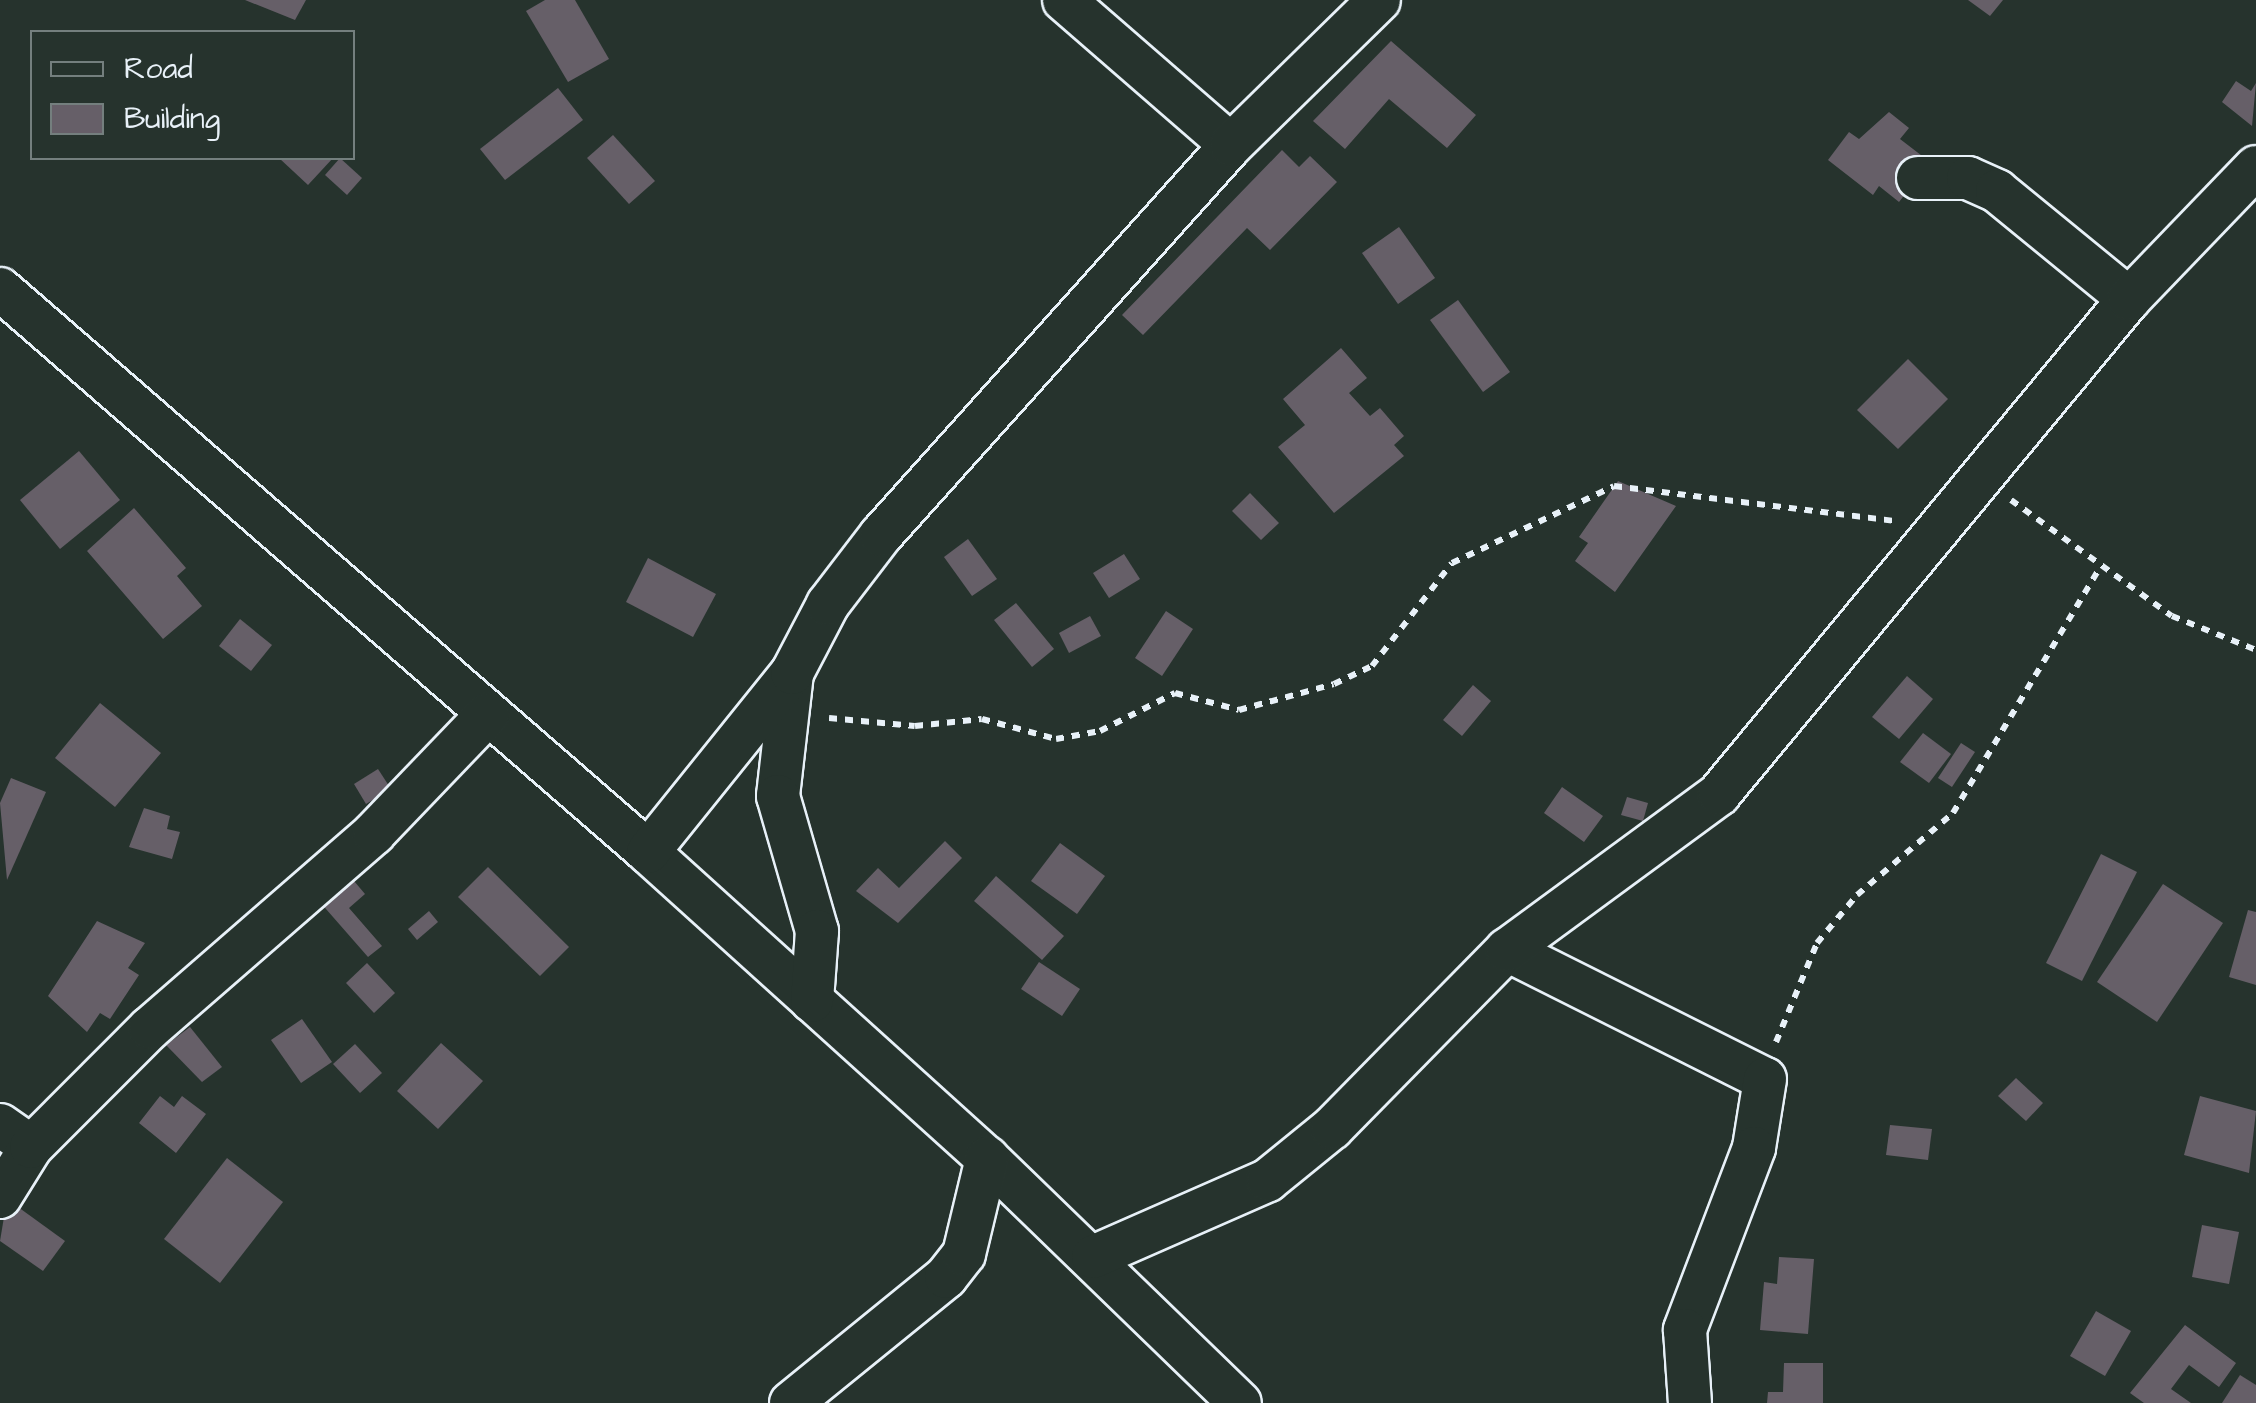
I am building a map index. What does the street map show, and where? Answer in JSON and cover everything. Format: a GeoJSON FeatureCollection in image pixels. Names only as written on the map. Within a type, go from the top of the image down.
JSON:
{"type":"FeatureCollection","features":[{"type":"Feature","properties":{"kind":"street"},"geometry":{"type":"LineString","coordinates":[[1064,0],[1231,145]]}},
{"type":"Feature","properties":{"kind":"street"},"geometry":{"type":"LineString","coordinates":[[648,852],[792,673],[828,604],[881,535],[1231,145],[1378,0]]}},
{"type":"Feature","properties":{"kind":"street"},"geometry":{"type":"LineString","coordinates":[[1093,1257],[1268,1180],[1332,1128],[1507,950],[1752,763],[1939,525],[2129,300],[2256,168]]}},
{"type":"Feature","properties":{"kind":"street"},"geometry":{"type":"LineString","coordinates":[[1918,178],[1968,178],[1997,191],[2129,300]]}},
{"type":"Feature","properties":{"kind":"street"},"geometry":{"type":"LineString","coordinates":[[0,289],[648,852],[987,1158],[1240,1403]]}},
{"type":"Feature","properties":{"kind":"street"},"geometry":{"type":"LineString","coordinates":[[792,673],[792,719],[778,796],[816,932],[812,1001]]}},
{"type":"Feature","properties":{"kind":"street"},"geometry":{"type":"LineString","coordinates":[[0,1198],[15,1136],[150,1028],[374,833],[488,714]]}},
{"type":"Feature","properties":{"kind":"street"},"geometry":{"type":"LineString","coordinates":[[1507,950],[1766,1079],[1754,1148],[1729,1194],[1685,1330],[1690,1403]]}},
{"type":"Feature","properties":{"kind":"street"},"geometry":{"type":"LineString","coordinates":[[791,1403],[955,1266],[987,1158]]}},
{"type":"Feature","properties":{"kind":"path"},"geometry":{"type":"LineString","coordinates":[[1980,476],[2172,616],[2256,650]]}},
{"type":"Feature","properties":{"kind":"path"},"geometry":{"type":"LineString","coordinates":[[792,719],[916,726],[982,719],[1056,739],[1100,731],[1175,693],[1239,710],[1334,684],[1372,666],[1452,563],[1614,486],[1939,525]]}},
{"type":"Feature","properties":{"kind":"path"},"geometry":{"type":"LineString","coordinates":[[1766,1079],[1817,943],[1857,894],[1953,814],[2100,567]]}},
{"type":"Feature","properties":{"kind":"building"},"geometry":{"type":"Polygon","coordinates":[[[245,0],[306,0],[295,20],[245,0]]]}},
{"type":"Feature","properties":{"kind":"building"},"geometry":{"type":"Polygon","coordinates":[[[545,0],[575,0],[609,59],[568,82],[526,11],[545,0]]]}},
{"type":"Feature","properties":{"kind":"building"},"geometry":{"type":"Polygon","coordinates":[[[1968,0],[2003,0],[1990,16],[1968,0]]]}},
{"type":"Feature","properties":{"kind":"building"},"geometry":{"type":"Polygon","coordinates":[[[1391,41],[1476,115],[1447,148],[1389,99],[1345,149],[1313,121],[1391,41]]]}},
{"type":"Feature","properties":{"kind":"building"},"geometry":{"type":"Polygon","coordinates":[[[2236,81],[2251,91],[2256,83],[2252,126],[2222,102],[2236,81]]]}},
{"type":"Feature","properties":{"kind":"building"},"geometry":{"type":"Polygon","coordinates":[[[558,88],[583,120],[505,180],[480,149],[558,88]]]}},
{"type":"Feature","properties":{"kind":"building"},"geometry":{"type":"Polygon","coordinates":[[[1889,112],[1909,128],[1900,139],[1930,162],[1899,202],[1879,186],[1873,195],[1828,160],[1849,132],[1859,139],[1889,112]]]}},
{"type":"Feature","properties":{"kind":"building"},"geometry":{"type":"Polygon","coordinates":[[[613,135],[655,181],[629,204],[587,158],[613,135]]]}},
{"type":"Feature","properties":{"kind":"building"},"geometry":{"type":"Polygon","coordinates":[[[1282,150],[1299,167],[1310,156],[1337,182],[1270,250],[1247,228],[1143,335],[1122,315],[1282,150]]]}},
{"type":"Feature","properties":{"kind":"building"},"geometry":{"type":"Polygon","coordinates":[[[281,160],[331,160],[308,185],[281,160]]]}},
{"type":"Feature","properties":{"kind":"building"},"geometry":{"type":"Polygon","coordinates":[[[342,160],[362,178],[347,195],[325,175],[342,160]]]}},
{"type":"Feature","properties":{"kind":"building"},"geometry":{"type":"Polygon","coordinates":[[[1399,227],[1435,278],[1398,304],[1362,253],[1399,227]]]}},
{"type":"Feature","properties":{"kind":"building"},"geometry":{"type":"Polygon","coordinates":[[[1458,300],[1510,372],[1483,392],[1430,320],[1458,300]]]}},
{"type":"Feature","properties":{"kind":"building"},"geometry":{"type":"Polygon","coordinates":[[[1341,348],[1367,378],[1349,393],[1370,416],[1380,408],[1404,436],[1394,445],[1404,456],[1334,513],[1278,447],[1305,425],[1283,399],[1341,348]]]}},
{"type":"Feature","properties":{"kind":"building"},"geometry":{"type":"Polygon","coordinates":[[[1908,359],[1948,399],[1898,449],[1857,410],[1908,359]]]}},
{"type":"Feature","properties":{"kind":"building"},"geometry":{"type":"Polygon","coordinates":[[[79,451],[120,500],[60,549],[20,500],[79,451]]]}},
{"type":"Feature","properties":{"kind":"building"},"geometry":{"type":"Polygon","coordinates":[[[1618,481],[1676,506],[1615,592],[1575,561],[1588,543],[1579,537],[1618,481]]]}},
{"type":"Feature","properties":{"kind":"building"},"geometry":{"type":"Polygon","coordinates":[[[1250,493],[1279,523],[1261,540],[1232,511],[1250,493]]]}},
{"type":"Feature","properties":{"kind":"building"},"geometry":{"type":"Polygon","coordinates":[[[134,508],[186,568],[177,576],[202,606],[163,639],[87,551],[134,508]]]}},
{"type":"Feature","properties":{"kind":"building"},"geometry":{"type":"Polygon","coordinates":[[[968,539],[997,579],[972,596],[944,557],[968,539]]]}},
{"type":"Feature","properties":{"kind":"building"},"geometry":{"type":"Polygon","coordinates":[[[1124,554],[1140,579],[1109,598],[1093,573],[1124,554]]]}},
{"type":"Feature","properties":{"kind":"building"},"geometry":{"type":"Polygon","coordinates":[[[648,558],[716,594],[693,637],[626,602],[648,558]]]}},
{"type":"Feature","properties":{"kind":"building"},"geometry":{"type":"Polygon","coordinates":[[[1016,603],[1054,649],[1032,667],[994,620],[1016,603]]]}},
{"type":"Feature","properties":{"kind":"building"},"geometry":{"type":"Polygon","coordinates":[[[1166,611],[1193,629],[1162,676],[1135,658],[1166,611]]]}},
{"type":"Feature","properties":{"kind":"building"},"geometry":{"type":"Polygon","coordinates":[[[1090,616],[1101,636],[1069,653],[1059,633],[1090,616]]]}},
{"type":"Feature","properties":{"kind":"building"},"geometry":{"type":"Polygon","coordinates":[[[240,619],[272,645],[251,671],[219,646],[240,619]]]}},
{"type":"Feature","properties":{"kind":"building"},"geometry":{"type":"Polygon","coordinates":[[[1907,676],[1933,699],[1899,739],[1872,717],[1907,676]]]}},
{"type":"Feature","properties":{"kind":"building"},"geometry":{"type":"Polygon","coordinates":[[[1473,685],[1491,701],[1462,736],[1443,720],[1473,685]]]}},
{"type":"Feature","properties":{"kind":"building"},"geometry":{"type":"Polygon","coordinates":[[[100,703],[161,753],[115,807],[55,758],[100,703]]]}},
{"type":"Feature","properties":{"kind":"building"},"geometry":{"type":"Polygon","coordinates":[[[1923,733],[1951,754],[1929,783],[1900,762],[1923,733]]]}},
{"type":"Feature","properties":{"kind":"building"},"geometry":{"type":"Polygon","coordinates":[[[1961,743],[1975,752],[1952,787],[1938,778],[1961,743]]]}},
{"type":"Feature","properties":{"kind":"building"},"geometry":{"type":"Polygon","coordinates":[[[378,769],[391,789],[366,804],[354,784],[378,769]]]}},
{"type":"Feature","properties":{"kind":"building"},"geometry":{"type":"Polygon","coordinates":[[[11,778],[46,792],[7,880],[0,803],[11,778]]]}},
{"type":"Feature","properties":{"kind":"building"},"geometry":{"type":"Polygon","coordinates":[[[1562,787],[1603,816],[1584,842],[1544,813],[1562,787]]]}},
{"type":"Feature","properties":{"kind":"building"},"geometry":{"type":"Polygon","coordinates":[[[1627,797],[1648,803],[1643,821],[1621,815],[1627,797]]]}},
{"type":"Feature","properties":{"kind":"building"},"geometry":{"type":"Polygon","coordinates":[[[144,808],[170,816],[167,829],[180,832],[172,859],[129,847],[144,808]]]}},
{"type":"Feature","properties":{"kind":"building"},"geometry":{"type":"Polygon","coordinates":[[[945,841],[962,858],[898,923],[856,891],[878,868],[899,888],[945,841]]]}},
{"type":"Feature","properties":{"kind":"building"},"geometry":{"type":"Polygon","coordinates":[[[1060,843],[1105,876],[1077,914],[1031,881],[1060,843]]]}},
{"type":"Feature","properties":{"kind":"building"},"geometry":{"type":"Polygon","coordinates":[[[2101,854],[2137,872],[2082,981],[2046,963],[2101,854]]]}},
{"type":"Feature","properties":{"kind":"building"},"geometry":{"type":"Polygon","coordinates":[[[488,867],[569,947],[540,976],[458,897],[488,867]]]}},
{"type":"Feature","properties":{"kind":"building"},"geometry":{"type":"Polygon","coordinates":[[[349,875],[365,894],[349,908],[382,946],[368,957],[319,901],[349,875]]]}},
{"type":"Feature","properties":{"kind":"building"},"geometry":{"type":"Polygon","coordinates":[[[996,876],[1064,936],[1042,960],[974,901],[996,876]]]}},
{"type":"Feature","properties":{"kind":"building"},"geometry":{"type":"Polygon","coordinates":[[[2163,884],[2223,923],[2157,1022],[2097,982],[2163,884]]]}},
{"type":"Feature","properties":{"kind":"building"},"geometry":{"type":"Polygon","coordinates":[[[2248,910],[2256,912],[2256,985],[2229,977],[2248,910]]]}},
{"type":"Feature","properties":{"kind":"building"},"geometry":{"type":"Polygon","coordinates":[[[429,911],[438,922],[417,940],[408,929],[429,911]]]}},
{"type":"Feature","properties":{"kind":"building"},"geometry":{"type":"Polygon","coordinates":[[[97,921],[145,943],[128,968],[139,975],[110,1019],[100,1013],[87,1032],[48,996],[97,921]]]}},
{"type":"Feature","properties":{"kind":"building"},"geometry":{"type":"Polygon","coordinates":[[[1039,962],[1080,989],[1062,1016],[1021,989],[1039,962]]]}},
{"type":"Feature","properties":{"kind":"building"},"geometry":{"type":"Polygon","coordinates":[[[367,963],[395,993],[374,1013],[346,983],[367,963]]]}},
{"type":"Feature","properties":{"kind":"building"},"geometry":{"type":"Polygon","coordinates":[[[302,1019],[332,1062],[301,1083],[271,1040],[302,1019]]]}},
{"type":"Feature","properties":{"kind":"building"},"geometry":{"type":"Polygon","coordinates":[[[190,1027],[222,1067],[202,1082],[166,1045],[190,1027]]]}},
{"type":"Feature","properties":{"kind":"building"},"geometry":{"type":"Polygon","coordinates":[[[441,1043],[483,1081],[438,1129],[397,1091],[441,1043]]]}},
{"type":"Feature","properties":{"kind":"building"},"geometry":{"type":"Polygon","coordinates":[[[355,1044],[382,1073],[360,1093],[333,1064],[355,1044]]]}},
{"type":"Feature","properties":{"kind":"building"},"geometry":{"type":"Polygon","coordinates":[[[2016,1078],[2043,1103],[2026,1121],[1998,1096],[2016,1078]]]}},
{"type":"Feature","properties":{"kind":"building"},"geometry":{"type":"Polygon","coordinates":[[[160,1096],[174,1107],[182,1096],[206,1114],[176,1153],[139,1123],[160,1096]]]}},
{"type":"Feature","properties":{"kind":"building"},"geometry":{"type":"Polygon","coordinates":[[[2200,1096],[2256,1111],[2249,1173],[2184,1155],[2200,1096]]]}},
{"type":"Feature","properties":{"kind":"building"},"geometry":{"type":"Polygon","coordinates":[[[1890,1125],[1932,1129],[1928,1160],[1886,1155],[1890,1125]]]}},
{"type":"Feature","properties":{"kind":"building"},"geometry":{"type":"Polygon","coordinates":[[[227,1158],[283,1202],[220,1283],[164,1239],[227,1158]]]}},
{"type":"Feature","properties":{"kind":"building"},"geometry":{"type":"Polygon","coordinates":[[[7,1199],[65,1241],[43,1271],[0,1241],[7,1199]]]}},
{"type":"Feature","properties":{"kind":"building"},"geometry":{"type":"Polygon","coordinates":[[[2202,1225],[2239,1232],[2229,1284],[2192,1277],[2202,1225]]]}},
{"type":"Feature","properties":{"kind":"building"},"geometry":{"type":"Polygon","coordinates":[[[1779,1257],[1814,1259],[1808,1334],[1760,1330],[1764,1282],[1777,1284],[1779,1257]]]}},
{"type":"Feature","properties":{"kind":"building"},"geometry":{"type":"Polygon","coordinates":[[[2096,1311],[2131,1331],[2105,1376],[2070,1356],[2096,1311]]]}},
{"type":"Feature","properties":{"kind":"building"},"geometry":{"type":"Polygon","coordinates":[[[2185,1325],[2236,1363],[2219,1387],[2189,1365],[2171,1389],[2191,1403],[2144,1403],[2130,1393],[2185,1325]]]}},
{"type":"Feature","properties":{"kind":"building"},"geometry":{"type":"Polygon","coordinates":[[[1784,1363],[1823,1363],[1823,1403],[1767,1403],[1768,1392],[1783,1392],[1784,1363]]]}},
{"type":"Feature","properties":{"kind":"building"},"geometry":{"type":"Polygon","coordinates":[[[2240,1375],[2256,1385],[2256,1403],[2222,1403],[2240,1375]]]}}]}
